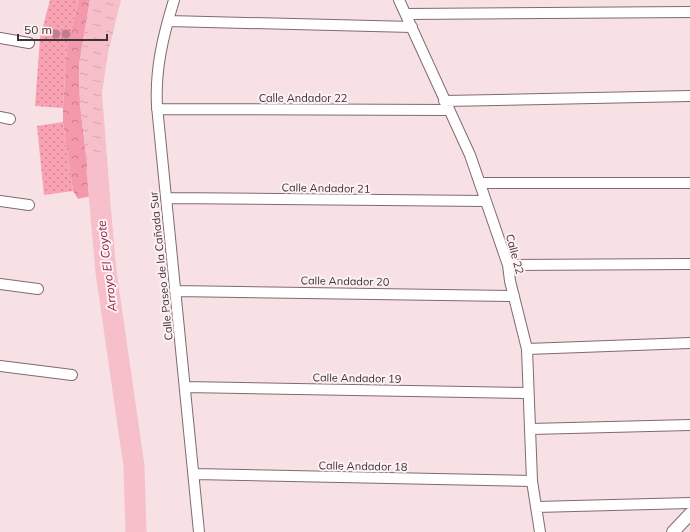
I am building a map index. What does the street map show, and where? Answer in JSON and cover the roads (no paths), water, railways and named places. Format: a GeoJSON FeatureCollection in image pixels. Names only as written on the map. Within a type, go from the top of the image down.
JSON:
{"type":"FeatureCollection","features":[{"type":"Feature","properties":{"kind":"street","name":"Calle Paseo de la Cañada Sur"},"geometry":{"type":"LineString","coordinates":[[174,0],[158,66],[156,82],[157,109],[199,532]]}},
{"type":"Feature","properties":{"kind":"street","name":"Calle 22"},"geometry":{"type":"LineString","coordinates":[[399,0],[470,155],[508,264],[527,349],[532,481],[540,532]]}},
{"type":"Feature","properties":{"kind":"street"},"geometry":{"type":"LineString","coordinates":[[406,14],[690,12]]}},
{"type":"Feature","properties":{"kind":"street"},"geometry":{"type":"LineString","coordinates":[[168,20],[412,27]]}},
{"type":"Feature","properties":{"kind":"street"},"geometry":{"type":"LineString","coordinates":[[0,38],[29,43]]}},
{"type":"Feature","properties":{"kind":"street","name":"Calle Andador 22"},"geometry":{"type":"LineString","coordinates":[[157,109],[446,105],[690,96]]}},
{"type":"Feature","properties":{"kind":"street"},"geometry":{"type":"LineString","coordinates":[[480,183],[690,182]]}},
{"type":"Feature","properties":{"kind":"street","name":"Calle Andador 21"},"geometry":{"type":"LineString","coordinates":[[166,198],[485,201]]}},
{"type":"Feature","properties":{"kind":"street"},"geometry":{"type":"LineString","coordinates":[[0,201],[29,205]]}},
{"type":"Feature","properties":{"kind":"street"},"geometry":{"type":"LineString","coordinates":[[508,264],[690,264]]}},
{"type":"Feature","properties":{"kind":"street"},"geometry":{"type":"LineString","coordinates":[[0,284],[38,289]]}},
{"type":"Feature","properties":{"kind":"street","name":"Calle Andador 20"},"geometry":{"type":"LineString","coordinates":[[175,291],[514,296]]}},
{"type":"Feature","properties":{"kind":"street"},"geometry":{"type":"LineString","coordinates":[[527,349],[690,343]]}},
{"type":"Feature","properties":{"kind":"street"},"geometry":{"type":"LineString","coordinates":[[0,366],[72,375]]}},
{"type":"Feature","properties":{"kind":"street","name":"Calle Andador 19"},"geometry":{"type":"LineString","coordinates":[[185,387],[528,393]]}},
{"type":"Feature","properties":{"kind":"street"},"geometry":{"type":"LineString","coordinates":[[530,429],[690,425]]}},
{"type":"Feature","properties":{"kind":"street","name":"Calle Andador 18"},"geometry":{"type":"LineString","coordinates":[[194,474],[532,481]]}},
{"type":"Feature","properties":{"kind":"street"},"geometry":{"type":"LineString","coordinates":[[536,507],[690,503]]}},
{"type":"Feature","properties":{"kind":"street"},"geometry":{"type":"LineString","coordinates":[[673,532],[690,514]]}},
{"type":"Feature","properties":{"kind":"water"},"geometry":{"type":"Polygon","coordinates":[[[90,0],[121,0],[108,53],[102,93],[110,197],[91,200],[80,104],[79,65],[90,0]]]}},
{"type":"Feature","properties":{"kind":"waterway","name":"Arroyo El Coyote"},"geometry":{"type":"LineString","coordinates":[[97,171],[106,272],[134,466],[136,532]]}}]}
